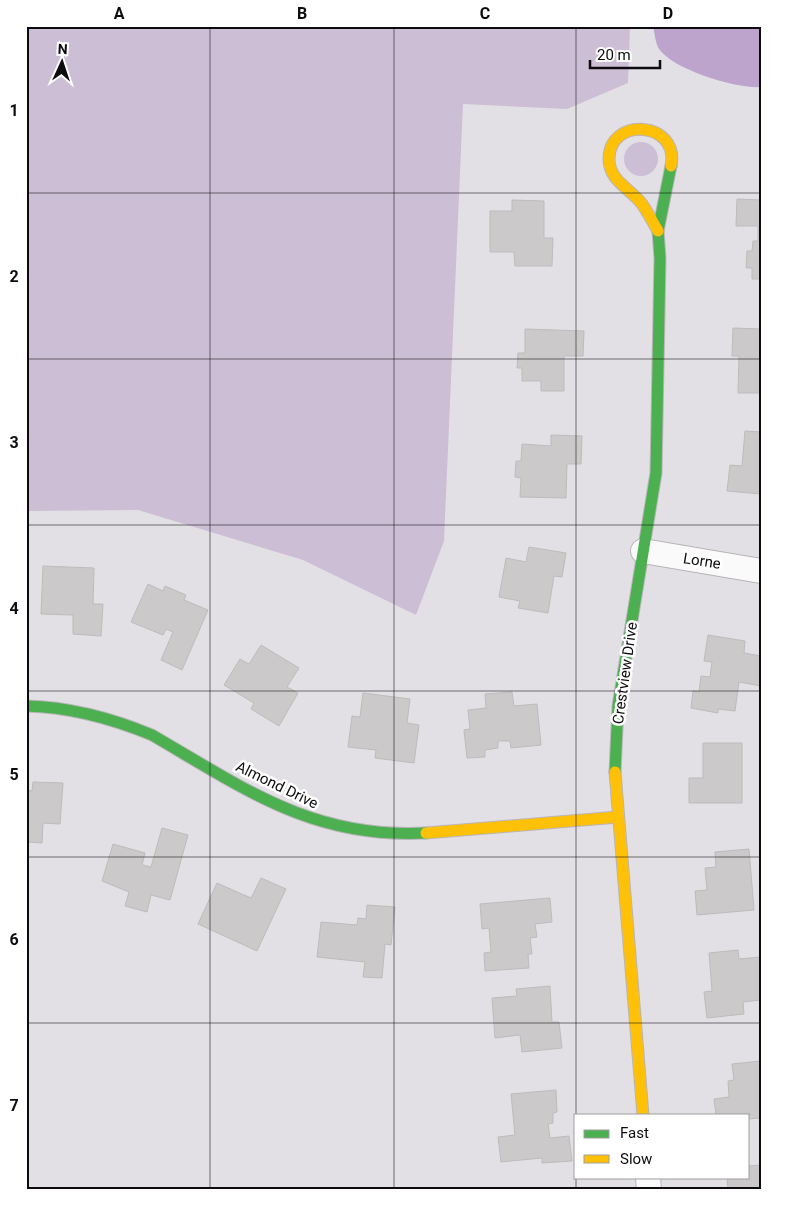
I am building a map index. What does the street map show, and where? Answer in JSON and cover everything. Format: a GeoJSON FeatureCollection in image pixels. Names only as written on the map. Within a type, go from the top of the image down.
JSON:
{"type":"FeatureCollection","features":[{"type":"Feature","properties":{"kind":"street","name":"Crestview Drive"},"geometry":{"type":"LineString","coordinates":[[642,1114],[614,768],[618,713],[656,473],[660,258],[658,231],[673,157],[670,145],[664,136],[654,130],[632,129],[621,135],[614,143],[610,153],[610,164],[618,181],[642,205],[658,231]]}},
{"type":"Feature","properties":{"kind":"street","name":"Lorne"},"geometry":{"type":"LineString","coordinates":[[643,551],[761,571]]}},
{"type":"Feature","properties":{"kind":"street","name":"Almond Drive"},"geometry":{"type":"LineString","coordinates":[[26,706],[63,708],[132,726],[152,735],[278,806],[321,823],[361,831],[416,834],[618,817]]}},
{"type":"Feature","properties":{"kind":"shaded area"},"geometry":{"type":"Polygon","coordinates":[[[26,26],[630,26],[628,83],[567,109],[463,104],[444,541],[416,615],[303,560],[138,510],[26,511],[26,26]]]}},
{"type":"Feature","properties":{"kind":"shaded area"},"geometry":{"type":"Polygon","coordinates":[[[653,26],[761,26],[761,87],[737,85],[706,77],[678,64],[659,49],[653,26]]]}},
{"type":"Feature","properties":{"kind":"shaded area"},"geometry":{"type":"Polygon","coordinates":[[[641,142],[653,147],[658,159],[653,171],[641,176],[629,171],[624,159],[629,147],[641,142]]]}},
{"type":"Feature","properties":{"kind":"building"},"geometry":{"type":"Polygon","coordinates":[[[737,199],[761,200],[761,279],[752,279],[752,268],[746,268],[747,251],[752,251],[753,241],[758,241],[758,226],[736,226],[737,199]]]}},
{"type":"Feature","properties":{"kind":"building"},"geometry":{"type":"Polygon","coordinates":[[[512,200],[544,201],[544,238],[553,238],[552,266],[515,266],[514,252],[490,252],[490,211],[512,211],[512,200]]]}},
{"type":"Feature","properties":{"kind":"building"},"geometry":{"type":"Polygon","coordinates":[[[733,328],[761,329],[761,393],[738,393],[739,356],[732,356],[733,328]]]}},
{"type":"Feature","properties":{"kind":"building"},"geometry":{"type":"Polygon","coordinates":[[[525,329],[584,331],[583,356],[564,356],[564,391],[541,391],[541,381],[522,381],[522,368],[517,368],[518,353],[525,353],[525,329]]]}},
{"type":"Feature","properties":{"kind":"building"},"geometry":{"type":"Polygon","coordinates":[[[745,431],[761,432],[761,494],[727,491],[730,465],[742,466],[745,431]]]}},
{"type":"Feature","properties":{"kind":"building"},"geometry":{"type":"Polygon","coordinates":[[[551,435],[582,436],[581,464],[567,464],[566,498],[520,497],[521,478],[515,477],[516,461],[521,461],[522,444],[551,446],[551,435]]]}},
{"type":"Feature","properties":{"kind":"building"},"geometry":{"type":"Polygon","coordinates":[[[529,547],[566,553],[562,577],[554,576],[548,613],[518,608],[520,601],[499,597],[506,558],[526,562],[529,547]]]}},
{"type":"Feature","properties":{"kind":"building"},"geometry":{"type":"Polygon","coordinates":[[[43,566],[94,568],[93,604],[103,604],[101,636],[73,634],[73,615],[41,614],[43,566]]]}},
{"type":"Feature","properties":{"kind":"building"},"geometry":{"type":"Polygon","coordinates":[[[148,584],[163,591],[165,586],[186,595],[184,600],[208,610],[182,670],[161,660],[173,632],[166,629],[163,635],[131,622],[148,584]]]}},
{"type":"Feature","properties":{"kind":"building"},"geometry":{"type":"Polygon","coordinates":[[[708,635],[745,641],[744,653],[761,656],[761,686],[739,682],[735,711],[718,709],[718,713],[691,708],[693,691],[699,692],[701,676],[710,677],[712,662],[704,661],[708,635]]]}},
{"type":"Feature","properties":{"kind":"building"},"geometry":{"type":"Polygon","coordinates":[[[261,645],[299,668],[287,687],[298,693],[279,726],[251,709],[254,703],[224,685],[240,659],[249,664],[261,645]]]}},
{"type":"Feature","properties":{"kind":"building"},"geometry":{"type":"Polygon","coordinates":[[[512,692],[514,706],[537,704],[541,745],[511,748],[510,741],[498,741],[498,748],[485,750],[485,757],[467,758],[464,730],[470,729],[468,710],[486,708],[485,694],[512,692]]]}},
{"type":"Feature","properties":{"kind":"building"},"geometry":{"type":"Polygon","coordinates":[[[363,693],[410,699],[407,723],[419,725],[414,763],[375,758],[376,750],[348,747],[352,716],[360,717],[363,693]]]}},
{"type":"Feature","properties":{"kind":"building"},"geometry":{"type":"Polygon","coordinates":[[[703,743],[742,743],[742,803],[689,803],[689,778],[703,778],[703,743]]]}},
{"type":"Feature","properties":{"kind":"building"},"geometry":{"type":"Polygon","coordinates":[[[33,782],[63,783],[60,824],[43,823],[42,843],[26,842],[26,790],[32,791],[33,782]]]}},
{"type":"Feature","properties":{"kind":"building"},"geometry":{"type":"Polygon","coordinates":[[[162,828],[188,835],[170,900],[151,895],[147,912],[125,906],[129,892],[102,881],[113,844],[145,853],[142,865],[151,867],[162,828]]]}},
{"type":"Feature","properties":{"kind":"building"},"geometry":{"type":"Polygon","coordinates":[[[749,849],[754,910],[697,915],[695,891],[707,890],[705,868],[716,867],[715,852],[749,849]]]}},
{"type":"Feature","properties":{"kind":"building"},"geometry":{"type":"Polygon","coordinates":[[[261,878],[286,889],[257,951],[198,924],[217,883],[251,898],[261,878]]]}},
{"type":"Feature","properties":{"kind":"building"},"geometry":{"type":"Polygon","coordinates":[[[550,898],[552,922],[535,924],[537,937],[530,938],[532,954],[528,954],[529,968],[485,971],[484,953],[491,952],[489,928],[482,929],[480,904],[550,898]]]}},
{"type":"Feature","properties":{"kind":"building"},"geometry":{"type":"Polygon","coordinates":[[[367,905],[395,907],[391,945],[385,944],[382,978],[363,977],[365,962],[317,957],[321,922],[357,925],[358,918],[366,919],[367,905]]]}},
{"type":"Feature","properties":{"kind":"building"},"geometry":{"type":"Polygon","coordinates":[[[738,950],[739,959],[761,957],[761,977],[759,977],[761,1000],[743,1002],[744,1014],[707,1018],[704,992],[712,991],[709,953],[738,950]]]}},
{"type":"Feature","properties":{"kind":"building"},"geometry":{"type":"Polygon","coordinates":[[[550,986],[552,1022],[559,1022],[562,1048],[522,1052],[520,1035],[495,1038],[492,998],[517,996],[516,989],[550,986]]]}},
{"type":"Feature","properties":{"kind":"building"},"geometry":{"type":"Polygon","coordinates":[[[761,1061],[761,1118],[750,1119],[750,1114],[716,1114],[714,1099],[729,1097],[728,1081],[734,1080],[732,1064],[761,1061]]]}},
{"type":"Feature","properties":{"kind":"building"},"geometry":{"type":"Polygon","coordinates":[[[556,1090],[557,1112],[553,1113],[553,1123],[548,1124],[550,1138],[569,1136],[572,1161],[542,1163],[542,1158],[501,1162],[498,1137],[515,1135],[511,1094],[556,1090]]]}},
{"type":"Feature","properties":{"kind":"building"},"geometry":{"type":"Polygon","coordinates":[[[761,1165],[761,1190],[717,1190],[728,1189],[727,1178],[750,1178],[750,1166],[761,1165]]]}},
{"type":"Feature","properties":{"kind":"traffic: fast"},"geometry":{"type":"LineString","coordinates":[[615,772],[618,706],[656,473],[660,258],[658,231],[671,166]]}},
{"type":"Feature","properties":{"kind":"traffic: fast"},"geometry":{"type":"LineString","coordinates":[[26,706],[90,714],[137,729],[152,735],[250,791],[314,819],[349,828],[386,833],[426,833]]}},
{"type":"Feature","properties":{"kind":"traffic: slow"},"geometry":{"type":"LineString","coordinates":[[658,231],[642,204],[621,184],[613,173],[609,159],[612,145],[620,136],[631,130],[655,133],[665,140],[671,151],[671,166]]}},
{"type":"Feature","properties":{"kind":"traffic: slow"},"geometry":{"type":"LineString","coordinates":[[615,772],[643,1114]]}},
{"type":"Feature","properties":{"kind":"traffic: slow"},"geometry":{"type":"LineString","coordinates":[[426,833],[618,817]]}}]}
